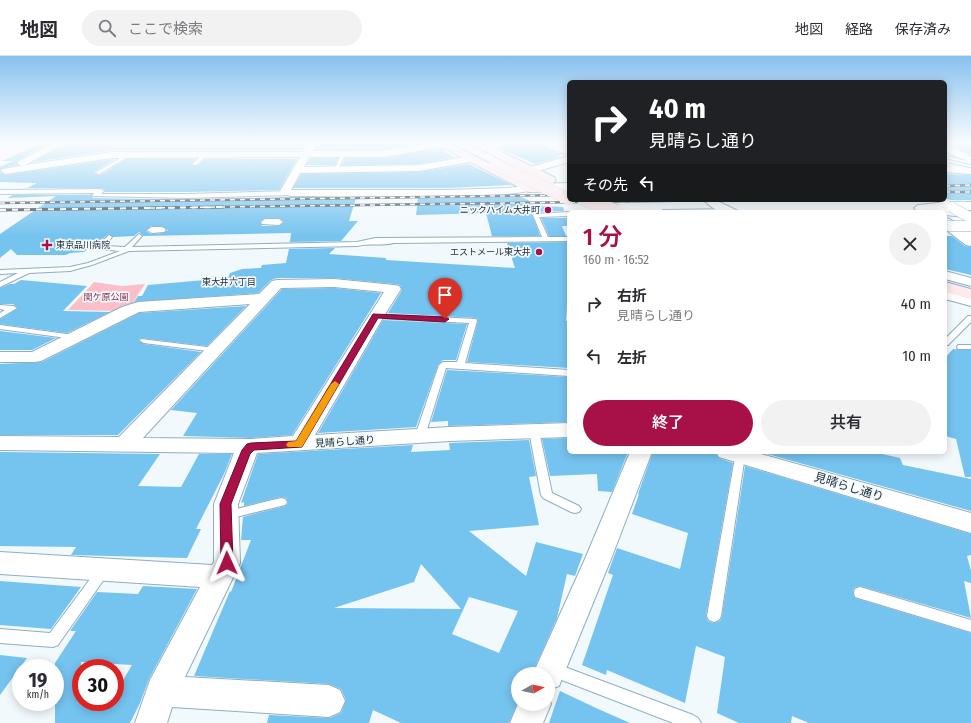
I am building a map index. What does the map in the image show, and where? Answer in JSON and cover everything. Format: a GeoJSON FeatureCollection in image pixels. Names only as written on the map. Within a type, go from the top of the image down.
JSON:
{"type":"FeatureCollection","features":[{"type":"Feature","properties":{"kind":"main road"},"geometry":{"type":"LineString","coordinates":[[501,174],[526,186],[542,185],[549,182],[549,178],[540,174]]}},
{"type":"Feature","properties":{"kind":"main road"},"geometry":{"type":"LineString","coordinates":[[518,174],[567,198]]}},
{"type":"Feature","properties":{"kind":"main road"},"geometry":{"type":"LineString","coordinates":[[522,174],[567,193]]}},
{"type":"Feature","properties":{"kind":"main road"},"geometry":{"type":"LineString","coordinates":[[575,202],[596,210]]}},
{"type":"Feature","properties":{"kind":"main road"},"geometry":{"type":"LineString","coordinates":[[588,202],[610,210]]}},
{"type":"Feature","properties":{"kind":"main road"},"geometry":{"type":"LineString","coordinates":[[947,281],[971,287]]}},
{"type":"Feature","properties":{"kind":"main road"},"geometry":{"type":"LineString","coordinates":[[947,288],[971,294]]}},
{"type":"Feature","properties":{"kind":"street"},"geometry":{"type":"LineString","coordinates":[[295,174],[286,192],[373,192],[446,188],[510,191],[526,186],[567,188]]}},
{"type":"Feature","properties":{"kind":"street"},"geometry":{"type":"LineString","coordinates":[[373,192],[378,174]]}},
{"type":"Feature","properties":{"kind":"street"},"geometry":{"type":"LineString","coordinates":[[549,178],[567,182]]}},
{"type":"Feature","properties":{"kind":"street"},"geometry":{"type":"LineString","coordinates":[[709,202],[727,210]]}},
{"type":"Feature","properties":{"kind":"street"},"geometry":{"type":"LineString","coordinates":[[920,210],[918,208],[971,202]]}},
{"type":"Feature","properties":{"kind":"street"},"geometry":{"type":"LineString","coordinates":[[946,206],[969,220]]}},
{"type":"Feature","properties":{"kind":"street"},"geometry":{"type":"LineString","coordinates":[[947,211],[969,220]]}},
{"type":"Feature","properties":{"kind":"street"},"geometry":{"type":"LineString","coordinates":[[969,220],[971,212]]}},
{"type":"Feature","properties":{"kind":"street"},"geometry":{"type":"LineString","coordinates":[[947,222],[969,220]]}},
{"type":"Feature","properties":{"kind":"street"},"geometry":{"type":"LineString","coordinates":[[947,226],[969,220]]}},
{"type":"Feature","properties":{"kind":"street"},"geometry":{"type":"LineString","coordinates":[[265,222],[279,222]]}},
{"type":"Feature","properties":{"kind":"street"},"geometry":{"type":"LineString","coordinates":[[947,224],[971,242]]}},
{"type":"Feature","properties":{"kind":"street"},"geometry":{"type":"LineString","coordinates":[[947,276],[971,282]]}},
{"type":"Feature","properties":{"kind":"street"},"geometry":{"type":"LineString","coordinates":[[124,444],[277,284],[334,283],[394,289],[376,316],[299,444]]}},
{"type":"Feature","properties":{"kind":"street"},"geometry":{"type":"LineString","coordinates":[[947,295],[971,301]]}},
{"type":"Feature","properties":{"kind":"street"},"geometry":{"type":"LineString","coordinates":[[0,357],[35,357],[128,310],[264,298]]}},
{"type":"Feature","properties":{"kind":"street","name":"見晴らし通り"},"geometry":{"type":"LineString","coordinates":[[1,444],[251,446],[420,436],[567,430]]}},
{"type":"Feature","properties":{"kind":"street"},"geometry":{"type":"LineString","coordinates":[[151,723],[161,691],[227,563],[226,504],[245,453],[251,446]]}},
{"type":"Feature","properties":{"kind":"street"},"geometry":{"type":"LineString","coordinates":[[551,667],[598,559],[640,454]]}},
{"type":"Feature","properties":{"kind":"street","name":"見晴らし通り"},"geometry":{"type":"LineString","coordinates":[[733,454],[971,523]]}},
{"type":"Feature","properties":{"kind":"street"},"geometry":{"type":"LineString","coordinates":[[0,563],[219,577]]}},
{"type":"Feature","properties":{"kind":"street"},"geometry":{"type":"LineString","coordinates":[[161,691],[329,701]]}},
{"type":"Feature","properties":{"kind":"street"},"geometry":{"type":"LineString","coordinates":[[526,723],[532,711]]}},
{"type":"Feature","properties":{"kind":"lane"},"geometry":{"type":"LineString","coordinates":[[0,192],[101,191],[95,195],[194,196],[291,193]]}},
{"type":"Feature","properties":{"kind":"lane"},"geometry":{"type":"LineString","coordinates":[[546,240],[536,215],[567,214]]}},
{"type":"Feature","properties":{"kind":"lane"},"geometry":{"type":"LineString","coordinates":[[0,272],[70,268],[90,264],[125,251],[139,236]]}},
{"type":"Feature","properties":{"kind":"lane"},"geometry":{"type":"LineString","coordinates":[[109,237],[102,244],[101,248],[128,249],[358,244],[380,240],[567,239]]}},
{"type":"Feature","properties":{"kind":"lane"},"geometry":{"type":"LineString","coordinates":[[0,285],[21,276],[27,271]]}},
{"type":"Feature","properties":{"kind":"lane"},"geometry":{"type":"LineString","coordinates":[[0,307],[13,308],[0,316]]}},
{"type":"Feature","properties":{"kind":"lane"},"geometry":{"type":"LineString","coordinates":[[376,316],[473,320],[460,366]]}},
{"type":"Feature","properties":{"kind":"lane"},"geometry":{"type":"LineString","coordinates":[[947,341],[971,318]]}},
{"type":"Feature","properties":{"kind":"lane"},"geometry":{"type":"LineString","coordinates":[[0,327],[74,337]]}},
{"type":"Feature","properties":{"kind":"lane"},"geometry":{"type":"LineString","coordinates":[[144,342],[215,350]]}},
{"type":"Feature","properties":{"kind":"lane"},"geometry":{"type":"LineString","coordinates":[[961,347],[971,347]]}},
{"type":"Feature","properties":{"kind":"lane"},"geometry":{"type":"LineString","coordinates":[[420,436],[443,365],[567,373]]}},
{"type":"Feature","properties":{"kind":"lane"},"geometry":{"type":"LineString","coordinates":[[534,431],[547,495],[575,509]]}},
{"type":"Feature","properties":{"kind":"lane"},"geometry":{"type":"LineString","coordinates":[[714,616],[733,454]]}},
{"type":"Feature","properties":{"kind":"lane"},"geometry":{"type":"LineString","coordinates":[[226,515],[281,502]]}},
{"type":"Feature","properties":{"kind":"lane"},"geometry":{"type":"LineString","coordinates":[[0,636],[53,640],[104,570]]}},
{"type":"Feature","properties":{"kind":"lane"},"geometry":{"type":"LineString","coordinates":[[860,593],[971,626]]}},
{"type":"Feature","properties":{"kind":"lane"},"geometry":{"type":"LineString","coordinates":[[555,674],[693,723]]}},
{"type":"Feature","properties":{"kind":"green space","name":"関ケ原公園"},"geometry":{"type":"Polygon","coordinates":[[[94,282],[122,286],[145,284],[130,307],[120,311],[68,310],[94,282]]]}},
{"type":"Feature","properties":{"kind":"building"},"geometry":{"type":"Polygon","coordinates":[[[0,174],[288,174],[279,190],[187,192],[105,192],[105,190],[101,188],[27,188],[37,183],[0,182],[0,174]]]}},
{"type":"Feature","properties":{"kind":"building"},"geometry":{"type":"Polygon","coordinates":[[[301,174],[490,174],[512,185],[448,188],[293,188],[301,174]]]}},
{"type":"Feature","properties":{"kind":"building"},"geometry":{"type":"Polygon","coordinates":[[[947,174],[971,175],[971,200],[947,199],[947,174]]]}},
{"type":"Feature","properties":{"kind":"building"},"geometry":{"type":"Polygon","coordinates":[[[516,194],[539,206],[563,207],[564,211],[534,212],[532,214],[540,236],[492,236],[486,213],[416,215],[418,198],[516,194]]]}},
{"type":"Feature","properties":{"kind":"building"},"geometry":{"type":"Polygon","coordinates":[[[13,195],[91,195],[93,198],[187,200],[288,197],[356,198],[349,221],[358,221],[341,241],[290,242],[291,233],[143,236],[139,232],[134,236],[113,237],[109,234],[84,252],[70,253],[66,255],[17,255],[11,249],[0,258],[0,234],[56,196],[7,198],[13,195]],[[265,218],[260,222],[262,226],[279,226],[284,222],[279,218],[265,218]],[[151,226],[146,231],[151,234],[164,233],[168,230],[161,226],[151,226]]]}},
{"type":"Feature","properties":{"kind":"building"},"geometry":{"type":"Polygon","coordinates":[[[541,218],[567,218],[567,226],[562,226],[566,236],[549,236],[541,218]]]}},
{"type":"Feature","properties":{"kind":"building"},"geometry":{"type":"Polygon","coordinates":[[[947,236],[952,236],[965,246],[971,247],[971,275],[947,269],[947,236]]]}},
{"type":"Feature","properties":{"kind":"building"},"geometry":{"type":"Polygon","coordinates":[[[567,242],[567,368],[467,362],[478,321],[477,318],[388,313],[402,290],[400,285],[394,284],[334,278],[277,278],[271,280],[258,293],[134,302],[138,296],[142,296],[148,285],[228,278],[230,273],[242,269],[261,268],[262,265],[286,263],[289,249],[335,248],[329,254],[386,258],[386,260],[515,268],[507,243],[567,242]]]}},
{"type":"Feature","properties":{"kind":"building"},"geometry":{"type":"Polygon","coordinates":[[[21,280],[87,286],[63,311],[110,312],[67,333],[0,324],[0,319],[18,308],[13,304],[0,304],[0,288],[14,284],[21,280]]]}},
{"type":"Feature","properties":{"kind":"building"},"geometry":{"type":"Polygon","coordinates":[[[334,288],[381,293],[292,435],[251,438],[183,436],[197,413],[171,410],[282,289],[334,288]]]}},
{"type":"Feature","properties":{"kind":"building"},"geometry":{"type":"Polygon","coordinates":[[[246,306],[207,346],[140,338],[139,341],[144,344],[201,352],[118,435],[0,435],[0,364],[42,362],[139,313],[246,306]]]}},
{"type":"Feature","properties":{"kind":"building"},"geometry":{"type":"Polygon","coordinates":[[[383,320],[467,324],[456,360],[443,360],[438,365],[416,427],[318,433],[383,320]]]}},
{"type":"Feature","properties":{"kind":"building"},"geometry":{"type":"Polygon","coordinates":[[[0,331],[56,338],[32,350],[0,350],[0,331]]]}},
{"type":"Feature","properties":{"kind":"building"},"geometry":{"type":"Polygon","coordinates":[[[953,349],[971,350],[971,477],[965,477],[956,439],[947,437],[947,356],[953,349]]]}},
{"type":"Feature","properties":{"kind":"building"},"geometry":{"type":"Polygon","coordinates":[[[447,370],[567,377],[567,422],[448,426],[448,421],[431,422],[447,370]]]}},
{"type":"Feature","properties":{"kind":"building"},"geometry":{"type":"Polygon","coordinates":[[[567,438],[567,454],[627,454],[612,492],[598,491],[597,474],[550,476],[542,439],[567,438]]]}},
{"type":"Feature","properties":{"kind":"building"},"geometry":{"type":"Polygon","coordinates":[[[529,440],[536,476],[529,477],[539,525],[469,531],[526,576],[536,542],[583,554],[575,576],[567,574],[557,618],[535,667],[511,667],[511,711],[514,711],[509,723],[401,723],[373,710],[369,723],[267,723],[269,715],[330,718],[341,713],[346,700],[341,689],[329,684],[194,676],[230,591],[231,592],[251,540],[241,540],[243,517],[285,506],[288,503],[286,498],[281,497],[244,506],[244,502],[241,503],[258,454],[413,445],[411,452],[450,450],[449,443],[529,440]],[[421,564],[414,582],[334,608],[461,609],[421,564]],[[469,597],[452,634],[499,653],[518,611],[469,597]]]}},
{"type":"Feature","properties":{"kind":"building"},"geometry":{"type":"Polygon","coordinates":[[[0,452],[160,454],[138,486],[181,487],[199,454],[232,454],[224,474],[196,529],[201,529],[187,558],[71,555],[76,547],[0,546],[0,452]]]}},
{"type":"Feature","properties":{"kind":"building"},"geometry":{"type":"Polygon","coordinates":[[[652,454],[716,454],[719,458],[733,463],[706,616],[708,621],[713,623],[720,621],[722,616],[745,466],[971,534],[971,555],[967,556],[971,571],[971,583],[964,581],[971,618],[860,586],[854,588],[853,593],[855,598],[971,633],[971,723],[809,723],[792,716],[791,723],[739,723],[717,713],[725,657],[696,646],[685,703],[607,670],[606,675],[582,665],[613,575],[608,573],[617,548],[680,569],[688,533],[632,514],[652,454]]]}},
{"type":"Feature","properties":{"kind":"building"},"geometry":{"type":"Polygon","coordinates":[[[767,454],[882,454],[900,458],[903,465],[971,479],[971,511],[767,454]]]}},
{"type":"Feature","properties":{"kind":"building"},"geometry":{"type":"Polygon","coordinates":[[[0,581],[81,587],[51,629],[0,625],[0,581]]]}},
{"type":"Feature","properties":{"kind":"building"},"geometry":{"type":"Polygon","coordinates":[[[143,586],[197,589],[149,679],[140,703],[130,723],[55,723],[55,711],[64,711],[64,659],[58,659],[76,631],[70,631],[97,592],[138,594],[143,586]]]}},
{"type":"Feature","properties":{"kind":"building"},"geometry":{"type":"Polygon","coordinates":[[[0,655],[27,658],[12,659],[12,679],[0,695],[0,655]]]}},
{"type":"Feature","properties":{"kind":"building"},"geometry":{"type":"Polygon","coordinates":[[[560,691],[630,723],[549,723],[553,711],[555,711],[555,706],[560,691]]]}},
{"type":"Feature","properties":{"kind":"railway"},"geometry":{"type":"LineString","coordinates":[[947,186],[971,185]]}},
{"type":"Feature","properties":{"kind":"railway"},"geometry":{"type":"LineString","coordinates":[[947,192],[971,192]]}},
{"type":"Feature","properties":{"kind":"railway"},"geometry":{"type":"LineString","coordinates":[[0,203],[567,195]]}},
{"type":"Feature","properties":{"kind":"railway"},"geometry":{"type":"LineString","coordinates":[[211,207],[587,202]]}},
{"type":"Feature","properties":{"kind":"railway"},"geometry":{"type":"LineString","coordinates":[[0,210],[211,207]]}},
{"type":"Feature","properties":{"kind":"railway"},"geometry":{"type":"LineString","coordinates":[[150,208],[211,207]]}},
{"type":"Feature","properties":{"kind":"railway"},"geometry":{"type":"LineString","coordinates":[[211,207],[223,207]]}},
{"type":"Feature","properties":{"kind":"slow traffic"},"geometry":{"type":"LineString","coordinates":[[291,445],[299,444],[335,384]]}},
{"type":"Feature","properties":{"kind":"place","name":"ニックハイム大井町"},"geometry":{"type":"Point","coordinates":[548,210]}},
{"type":"Feature","properties":{"kind":"place","name":"東京品川病院"},"geometry":{"type":"Point","coordinates":[47,245]}},
{"type":"Feature","properties":{"kind":"place","name":"エストメール東大井"},"geometry":{"type":"Point","coordinates":[539,252]}},
{"type":"Feature","properties":{"kind":"district","name":"東大井六丁目"},"geometry":{"type":"Point","coordinates":[229,282]}},
{"type":"Feature","properties":{"kind":"route"},"geometry":{"type":"LineString","coordinates":[[227,563],[226,504],[245,453],[251,446],[299,444],[376,316],[445,319]]}}]}
